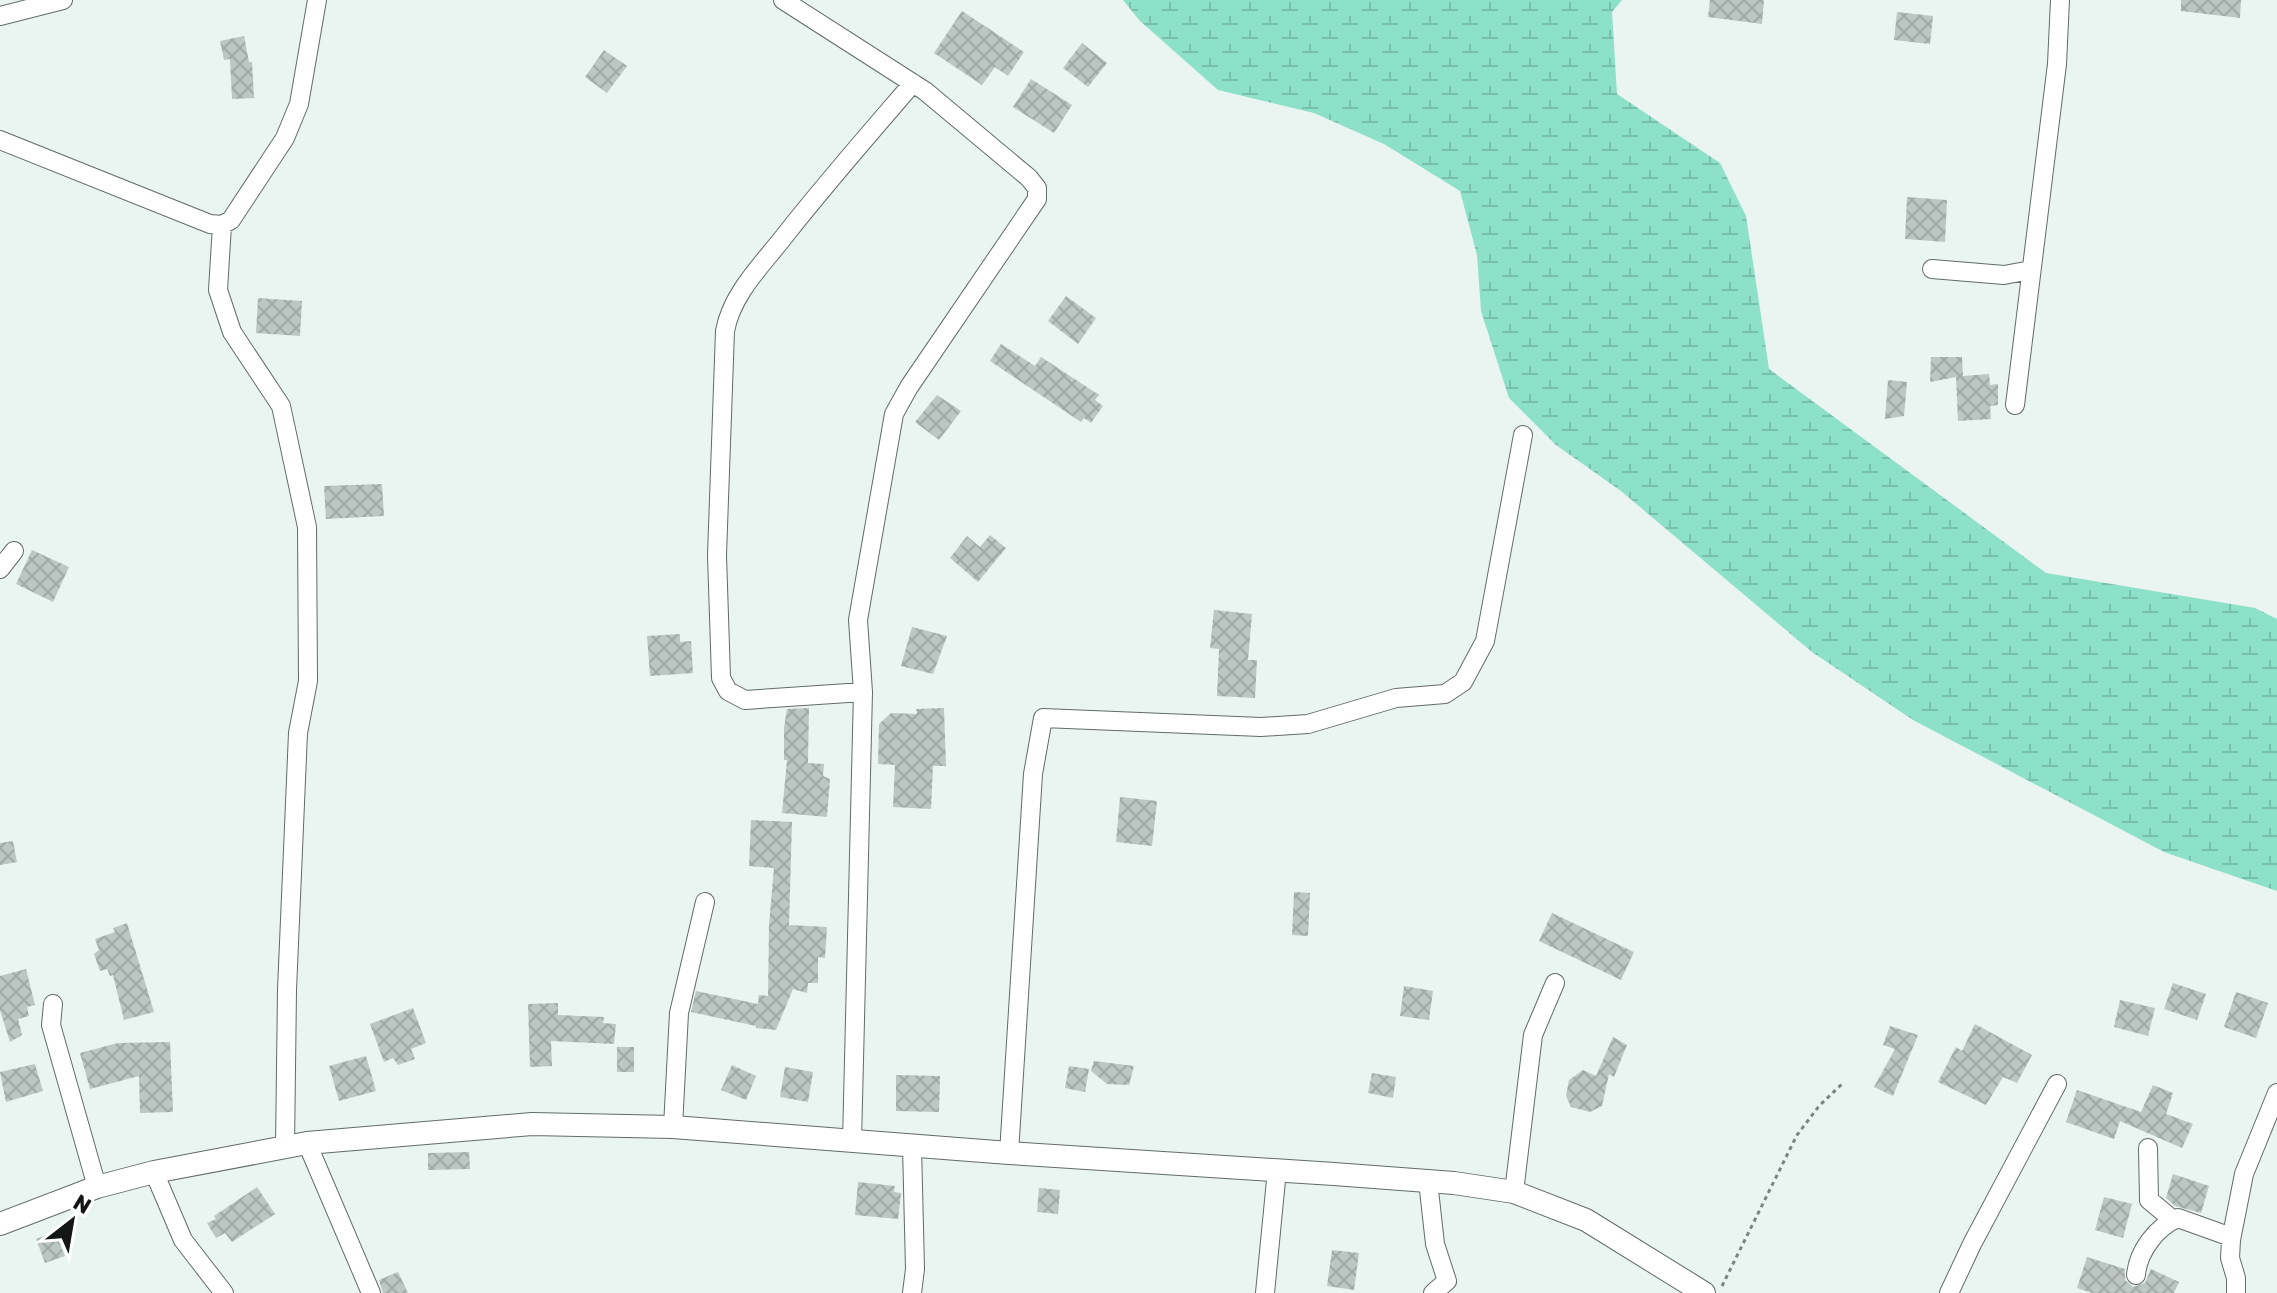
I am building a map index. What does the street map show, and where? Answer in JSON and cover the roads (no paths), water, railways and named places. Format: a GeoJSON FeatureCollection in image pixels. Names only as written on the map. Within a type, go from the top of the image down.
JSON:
{"type":"FeatureCollection","features":[{"type":"Feature","properties":{"kind":"street"},"geometry":{"type":"LineString","coordinates":[[0,16],[63,0]]}},
{"type":"Feature","properties":{"kind":"street"},"geometry":{"type":"LineString","coordinates":[[0,140],[210,224],[222,225],[231,220],[285,138],[299,104],[317,0]]}},
{"type":"Feature","properties":{"kind":"street"},"geometry":{"type":"LineString","coordinates":[[783,0],[913,83],[1029,178],[1037,188],[1037,199],[909,387],[894,414],[858,620],[863,692],[852,1142]]}},
{"type":"Feature","properties":{"kind":"street"},"geometry":{"type":"LineString","coordinates":[[2015,405],[2057,64],[2060,0]]}},
{"type":"Feature","properties":{"kind":"street"},"geometry":{"type":"LineString","coordinates":[[863,692],[745,700],[728,691],[721,678],[717,555],[725,331],[729,309],[747,284],[825,184],[913,83]]}},
{"type":"Feature","properties":{"kind":"street"},"geometry":{"type":"LineString","coordinates":[[222,225],[218,290],[232,332],[281,406],[307,527],[308,681],[298,733],[287,990],[296,1145],[371,1293]]}},
{"type":"Feature","properties":{"kind":"street"},"geometry":{"type":"LineString","coordinates":[[1932,269],[2004,275],[2031,270]]}},
{"type":"Feature","properties":{"kind":"street"},"geometry":{"type":"LineString","coordinates":[[1009,1153],[1033,774],[1043,718],[1261,727],[1308,724],[1396,698],[1445,694],[1463,682],[1485,641],[1523,435]]}},
{"type":"Feature","properties":{"kind":"street"},"geometry":{"type":"LineString","coordinates":[[0,569],[14,551]]}},
{"type":"Feature","properties":{"kind":"street"},"geometry":{"type":"LineString","coordinates":[[673,1127],[679,1013],[705,902]]}},
{"type":"Feature","properties":{"kind":"street"},"geometry":{"type":"LineString","coordinates":[[1514,1192],[1533,1035],[1555,983]]}},
{"type":"Feature","properties":{"kind":"street"},"geometry":{"type":"LineString","coordinates":[[53,1004],[51,1025],[97,1187]]}},
{"type":"Feature","properties":{"kind":"street"},"geometry":{"type":"LineString","coordinates":[[1949,1293],[2057,1084]]}},
{"type":"Feature","properties":{"kind":"street"},"geometry":{"type":"LineString","coordinates":[[2236,1293],[2236,1278],[2230,1258],[2231,1237],[2244,1174],[2277,1093]]}},
{"type":"Feature","properties":{"kind":"street"},"geometry":{"type":"LineString","coordinates":[[0,1224],[97,1187],[154,1172],[296,1145],[532,1124],[673,1127],[1428,1181],[1514,1192],[1586,1220],[1704,1293]]}},
{"type":"Feature","properties":{"kind":"street"},"geometry":{"type":"LineString","coordinates":[[912,1146],[915,1269],[912,1293]]}},
{"type":"Feature","properties":{"kind":"street"},"geometry":{"type":"LineString","coordinates":[[2148,1148],[2149,1200],[2173,1220]]}},
{"type":"Feature","properties":{"kind":"street"},"geometry":{"type":"LineString","coordinates":[[1265,1293],[1277,1170]]}},
{"type":"Feature","properties":{"kind":"street"},"geometry":{"type":"LineString","coordinates":[[154,1172],[183,1240],[224,1293]]}},
{"type":"Feature","properties":{"kind":"street"},"geometry":{"type":"LineString","coordinates":[[1428,1181],[1435,1244],[1447,1281],[1433,1293]]}},
{"type":"Feature","properties":{"kind":"street"},"geometry":{"type":"LineString","coordinates":[[2136,1275],[2137,1264],[2150,1241],[2166,1223],[2178,1218],[2231,1237]]}}]}
